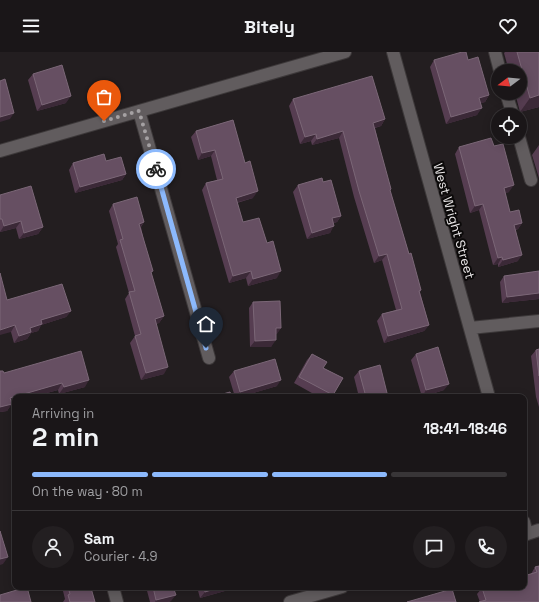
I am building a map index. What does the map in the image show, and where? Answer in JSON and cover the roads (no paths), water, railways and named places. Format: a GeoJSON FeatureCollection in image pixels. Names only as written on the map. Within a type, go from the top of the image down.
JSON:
{"type":"FeatureCollection","features":[{"type":"Feature","properties":{"kind":"street"},"geometry":{"type":"LineString","coordinates":[[0,151],[345,52]]}},
{"type":"Feature","properties":{"kind":"street","name":"West Wright Street"},"geometry":{"type":"LineString","coordinates":[[393,52],[488,394]]}},
{"type":"Feature","properties":{"kind":"street"},"geometry":{"type":"LineString","coordinates":[[495,52],[498,64]]}},
{"type":"Feature","properties":{"kind":"street"},"geometry":{"type":"LineString","coordinates":[[139,111],[209,358]]}},
{"type":"Feature","properties":{"kind":"street"},"geometry":{"type":"LineString","coordinates":[[521,144],[531,180]]}},
{"type":"Feature","properties":{"kind":"street"},"geometry":{"type":"LineString","coordinates":[[470,328],[539,321]]}},
{"type":"Feature","properties":{"kind":"street"},"geometry":{"type":"LineString","coordinates":[[527,534],[539,530]]}},
{"type":"Feature","properties":{"kind":"street"},"geometry":{"type":"LineString","coordinates":[[114,590],[117,602]]}},
{"type":"Feature","properties":{"kind":"street"},"geometry":{"type":"LineString","coordinates":[[290,602],[332,590]]}}]}
